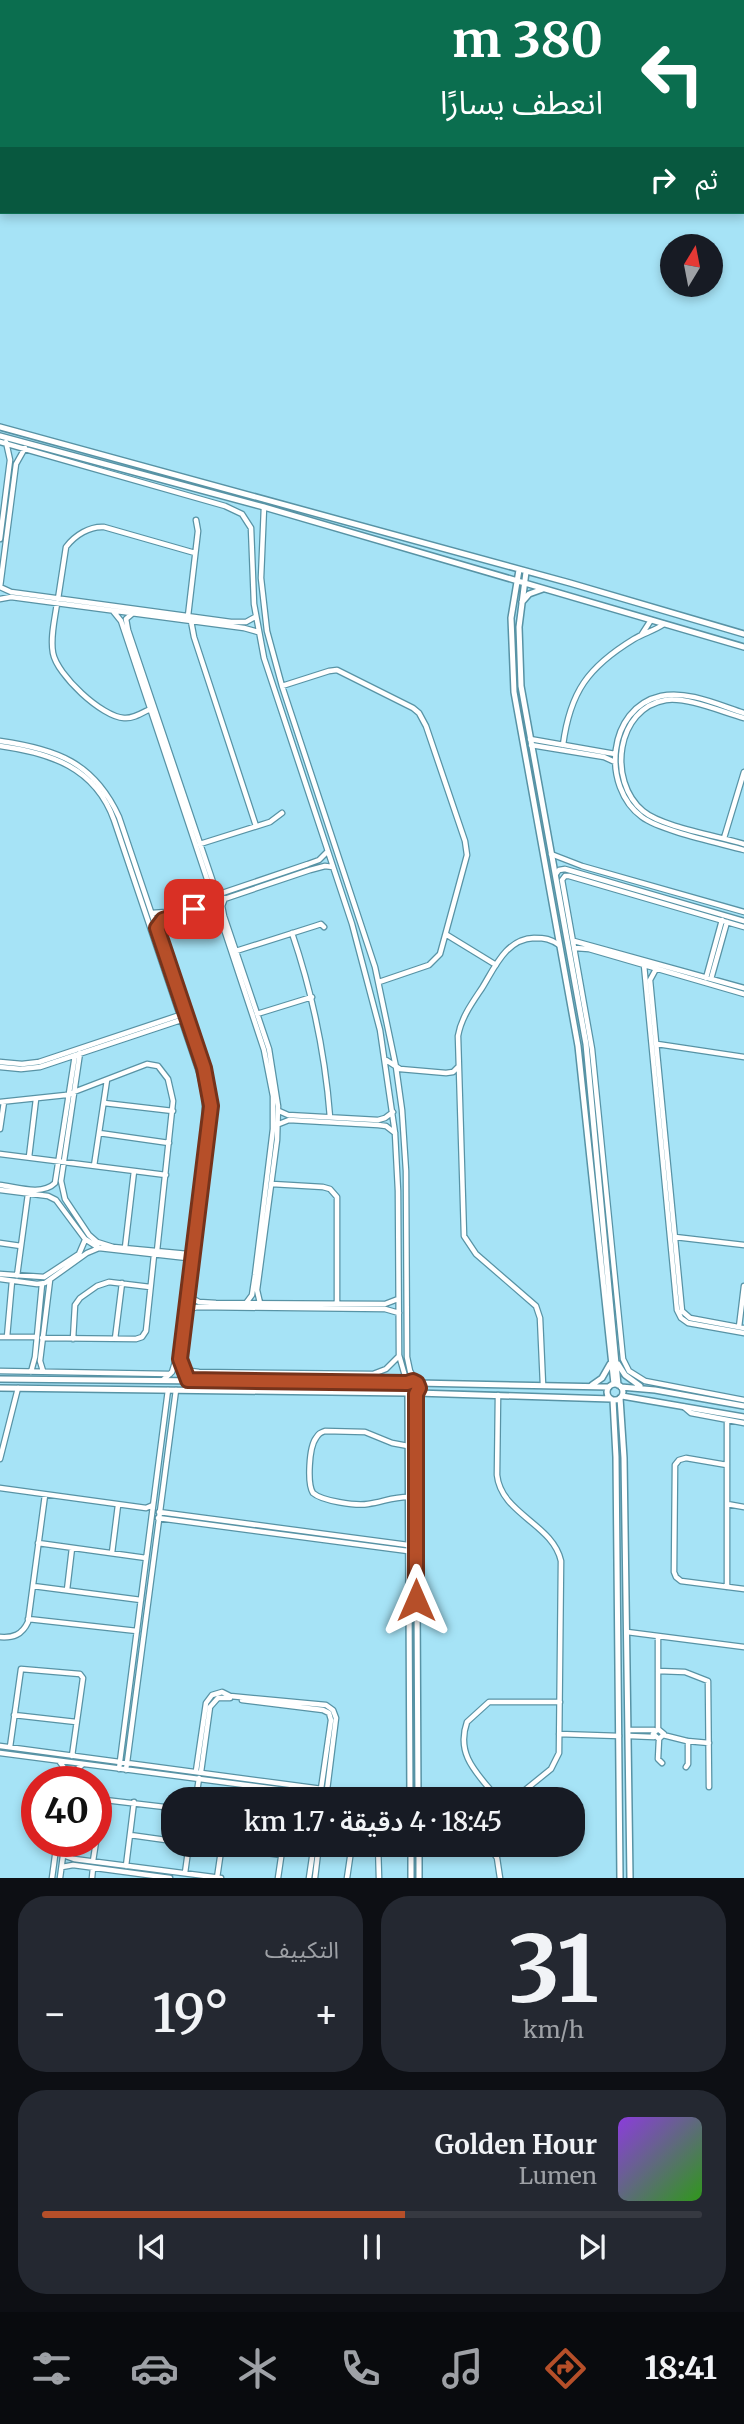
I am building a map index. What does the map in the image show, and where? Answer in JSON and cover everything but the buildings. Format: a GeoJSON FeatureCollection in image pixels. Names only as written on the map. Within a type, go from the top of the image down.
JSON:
{"type":"FeatureCollection","features":[{"type":"Feature","properties":{"kind":"street"},"geometry":{"type":"LineString","coordinates":[[0,427],[744,634]]}},
{"type":"Feature","properties":{"kind":"street"},"geometry":{"type":"LineString","coordinates":[[3,440],[31,444],[264,507],[744,647]]}},
{"type":"Feature","properties":{"kind":"street"},"geometry":{"type":"LineString","coordinates":[[3,440],[236,510],[248,522],[252,536],[252,593],[258,632],[368,976],[386,1060],[393,1111],[399,1355],[407,1383],[410,1787]]}},
{"type":"Feature","properties":{"kind":"street"},"geometry":{"type":"LineString","coordinates":[[0,539],[10,460],[3,440]]}},
{"type":"Feature","properties":{"kind":"street"},"geometry":{"type":"LineString","coordinates":[[17,596],[0,587],[16,464],[24,448],[31,444]]}},
{"type":"Feature","properties":{"kind":"street"},"geometry":{"type":"LineString","coordinates":[[94,453],[101,458],[98,462]]}},
{"type":"Feature","properties":{"kind":"street"},"geometry":{"type":"LineString","coordinates":[[126,461],[124,465],[131,471]]}},
{"type":"Feature","properties":{"kind":"street"},"geometry":{"type":"LineString","coordinates":[[264,507],[261,536],[264,616],[282,686],[379,982],[397,1069],[402,1110],[407,1171],[407,1357],[410,1371],[419,1388],[416,1393],[418,1787]]}},
{"type":"Feature","properties":{"kind":"street"},"geometry":{"type":"LineString","coordinates":[[196,520],[198,531],[189,618],[257,826]]}},
{"type":"Feature","properties":{"kind":"street"},"geometry":{"type":"LineString","coordinates":[[150,709],[130,718],[122,718],[95,705],[83,695],[53,655],[57,601],[66,547],[71,540],[92,528],[104,527],[195,553]]}},
{"type":"Feature","properties":{"kind":"street"},"geometry":{"type":"LineString","coordinates":[[386,543],[390,540],[388,535]]}},
{"type":"Feature","properties":{"kind":"street"},"geometry":{"type":"LineString","coordinates":[[252,536],[261,536]]}},
{"type":"Feature","properties":{"kind":"street"},"geometry":{"type":"LineString","coordinates":[[404,548],[403,544],[408,540]]}},
{"type":"Feature","properties":{"kind":"street"},"geometry":{"type":"LineString","coordinates":[[519,570],[511,618],[514,692],[578,1046],[624,1458],[630,1878]]}},
{"type":"Feature","properties":{"kind":"street"},"geometry":{"type":"LineString","coordinates":[[526,572],[521,605],[519,666],[588,1067],[610,1328]]}},
{"type":"Feature","properties":{"kind":"street"},"geometry":{"type":"LineString","coordinates":[[582,600],[579,592],[586,588]]}},
{"type":"Feature","properties":{"kind":"street"},"geometry":{"type":"LineString","coordinates":[[521,605],[533,592],[547,590]]}},
{"type":"Feature","properties":{"kind":"street"},"geometry":{"type":"LineString","coordinates":[[0,599],[17,596],[57,601],[231,624],[258,632]]}},
{"type":"Feature","properties":{"kind":"street"},"geometry":{"type":"LineString","coordinates":[[57,601],[113,611],[189,618]]}},
{"type":"Feature","properties":{"kind":"street"},"geometry":{"type":"LineString","coordinates":[[113,611],[126,631],[200,844],[210,880],[211,900],[222,916],[236,951],[257,1014],[270,1074],[273,1118],[255,1290],[260,1303]]}},
{"type":"Feature","properties":{"kind":"street"},"geometry":{"type":"LineString","coordinates":[[133,613],[126,619],[126,631],[150,709],[210,880],[223,896],[222,916],[272,1061],[279,1111],[272,1184],[255,1290],[246,1303]]}},
{"type":"Feature","properties":{"kind":"street"},"geometry":{"type":"LineString","coordinates":[[231,624],[246,622],[255,617]]}},
{"type":"Feature","properties":{"kind":"street"},"geometry":{"type":"LineString","coordinates":[[642,635],[651,620]]}},
{"type":"Feature","properties":{"kind":"street"},"geometry":{"type":"LineString","coordinates":[[562,745],[568,712],[585,681],[602,662],[642,635],[664,624]]}},
{"type":"Feature","properties":{"kind":"street"},"geometry":{"type":"LineString","coordinates":[[282,686],[337,670],[413,708],[423,719],[467,848],[440,954],[429,965],[379,982]]}},
{"type":"Feature","properties":{"kind":"street"},"geometry":{"type":"LineString","coordinates":[[744,713],[678,695],[656,697],[623,725],[615,754],[621,788],[634,810],[649,821],[744,844]]}},
{"type":"Feature","properties":{"kind":"street"},"geometry":{"type":"LineString","coordinates":[[744,718],[678,700],[658,702],[640,709],[623,740],[621,768],[633,800],[644,812],[678,828],[744,850]]}},
{"type":"Feature","properties":{"kind":"street"},"geometry":{"type":"LineString","coordinates":[[282,713],[290,711]]}},
{"type":"Feature","properties":{"kind":"street"},"geometry":{"type":"LineString","coordinates":[[531,742],[562,745],[601,754],[615,762]]}},
{"type":"Feature","properties":{"kind":"street"},"geometry":{"type":"LineString","coordinates":[[531,742],[615,754]]}},
{"type":"Feature","properties":{"kind":"street"},"geometry":{"type":"LineString","coordinates":[[0,744],[63,762],[94,786],[106,802],[152,913],[201,1069],[205,1113],[180,1359],[188,1380]]}},
{"type":"Feature","properties":{"kind":"street"},"geometry":{"type":"LineString","coordinates":[[724,838],[744,772]]}},
{"type":"Feature","properties":{"kind":"street"},"geometry":{"type":"LineString","coordinates":[[200,844],[274,820],[282,813]]}},
{"type":"Feature","properties":{"kind":"street"},"geometry":{"type":"LineString","coordinates":[[124,841],[181,1017],[201,1069]]}},
{"type":"Feature","properties":{"kind":"street"},"geometry":{"type":"LineString","coordinates":[[157,928],[167,915],[309,867],[328,852]]}},
{"type":"Feature","properties":{"kind":"street"},"geometry":{"type":"LineString","coordinates":[[551,854],[582,866],[744,912]]}},
{"type":"Feature","properties":{"kind":"street"},"geometry":{"type":"LineString","coordinates":[[580,873],[582,866]]}},
{"type":"Feature","properties":{"kind":"street"},"geometry":{"type":"LineString","coordinates":[[309,867],[333,867]]}},
{"type":"Feature","properties":{"kind":"street"},"geometry":{"type":"LineString","coordinates":[[555,875],[563,869],[580,873],[744,927]]}},
{"type":"Feature","properties":{"kind":"street"},"geometry":{"type":"LineString","coordinates":[[744,920],[566,876],[562,881],[593,1057],[624,1363],[633,1374],[645,1381],[744,1399]]}},
{"type":"Feature","properties":{"kind":"street"},"geometry":{"type":"LineString","coordinates":[[343,895],[351,892]]}},
{"type":"Feature","properties":{"kind":"street"},"geometry":{"type":"LineString","coordinates":[[152,913],[167,915]]}},
{"type":"Feature","properties":{"kind":"street"},"geometry":{"type":"LineString","coordinates":[[709,978],[724,921]]}},
{"type":"Feature","properties":{"kind":"street"},"geometry":{"type":"LineString","coordinates":[[236,951],[320,925],[324,927]]}},
{"type":"Feature","properties":{"kind":"street"},"geometry":{"type":"LineString","coordinates":[[547,938],[557,929]]}},
{"type":"Feature","properties":{"kind":"street"},"geometry":{"type":"LineString","coordinates":[[292,933],[312,997],[323,1049],[330,1117]]}},
{"type":"Feature","properties":{"kind":"street"},"geometry":{"type":"LineString","coordinates":[[447,935],[496,965]]}},
{"type":"Feature","properties":{"kind":"street"},"geometry":{"type":"LineString","coordinates":[[543,1385],[540,1318],[536,1306],[476,1254],[464,1236],[458,1037],[462,1023],[506,951],[515,943],[526,939],[547,938],[560,946]]}},
{"type":"Feature","properties":{"kind":"street"},"geometry":{"type":"LineString","coordinates":[[573,941],[709,978],[744,991]]}},
{"type":"Feature","properties":{"kind":"street"},"geometry":{"type":"LineString","coordinates":[[575,948],[589,949],[744,991]]}},
{"type":"Feature","properties":{"kind":"street"},"geometry":{"type":"LineString","coordinates":[[644,965],[657,1044],[662,1134],[681,1308],[684,1314],[692,1319],[742,1330]]}},
{"type":"Feature","properties":{"kind":"street"},"geometry":{"type":"LineString","coordinates":[[656,969],[648,983],[678,1314],[688,1323],[742,1330]]}},
{"type":"Feature","properties":{"kind":"street"},"geometry":{"type":"LineString","coordinates":[[566,976],[574,975]]}},
{"type":"Feature","properties":{"kind":"street"},"geometry":{"type":"LineString","coordinates":[[569,989],[576,988]]}},
{"type":"Feature","properties":{"kind":"street"},"geometry":{"type":"LineString","coordinates":[[257,1014],[312,997]]}},
{"type":"Feature","properties":{"kind":"street"},"geometry":{"type":"LineString","coordinates":[[0,1064],[34,1068],[181,1017]]}},
{"type":"Feature","properties":{"kind":"street"},"geometry":{"type":"LineString","coordinates":[[0,1064],[39,1062],[181,1017]]}},
{"type":"Feature","properties":{"kind":"street"},"geometry":{"type":"LineString","coordinates":[[657,1044],[744,1057]]}},
{"type":"Feature","properties":{"kind":"street"},"geometry":{"type":"LineString","coordinates":[[0,1187],[47,1189],[56,1181],[78,1054]]}},
{"type":"Feature","properties":{"kind":"street"},"geometry":{"type":"LineString","coordinates":[[386,1060],[397,1069],[446,1073],[459,1067]]}},
{"type":"Feature","properties":{"kind":"street"},"geometry":{"type":"LineString","coordinates":[[0,1129],[2,1102],[72,1093],[149,1064],[157,1065],[170,1085],[173,1111],[144,1336],[138,1339],[0,1337]]}},
{"type":"Feature","properties":{"kind":"street"},"geometry":{"type":"LineString","coordinates":[[388,1075],[397,1069]]}},
{"type":"Feature","properties":{"kind":"street"},"geometry":{"type":"LineString","coordinates":[[94,1166],[107,1079]]}},
{"type":"Feature","properties":{"kind":"street"},"geometry":{"type":"LineString","coordinates":[[29,1157],[36,1099]]}},
{"type":"Feature","properties":{"kind":"street"},"geometry":{"type":"LineString","coordinates":[[104,1103],[173,1111]]}},
{"type":"Feature","properties":{"kind":"street"},"geometry":{"type":"LineString","coordinates":[[279,1111],[294,1117],[374,1122],[393,1111]]}},
{"type":"Feature","properties":{"kind":"street"},"geometry":{"type":"LineString","coordinates":[[278,1125],[294,1117],[330,1117],[374,1122],[395,1133]]}},
{"type":"Feature","properties":{"kind":"street"},"geometry":{"type":"LineString","coordinates":[[99,1133],[169,1143]]}},
{"type":"Feature","properties":{"kind":"street"},"geometry":{"type":"LineString","coordinates":[[0,1154],[166,1175]]}},
{"type":"Feature","properties":{"kind":"street"},"geometry":{"type":"LineString","coordinates":[[61,1162],[62,1192],[93,1239],[102,1245],[156,1253]]}},
{"type":"Feature","properties":{"kind":"street"},"geometry":{"type":"LineString","coordinates":[[125,1248],[134,1171]]}},
{"type":"Feature","properties":{"kind":"street"},"geometry":{"type":"LineString","coordinates":[[272,1184],[323,1187],[335,1194],[338,1208],[337,1303]]}},
{"type":"Feature","properties":{"kind":"street"},"geometry":{"type":"LineString","coordinates":[[0,1187],[56,1200],[85,1239],[99,1248],[188,1256]]}},
{"type":"Feature","properties":{"kind":"street"},"geometry":{"type":"LineString","coordinates":[[17,1276],[28,1194]]}},
{"type":"Feature","properties":{"kind":"street"},"geometry":{"type":"LineString","coordinates":[[163,1380],[174,1368],[197,1207]]}},
{"type":"Feature","properties":{"kind":"street"},"geometry":{"type":"LineString","coordinates":[[675,1237],[744,1245]]}},
{"type":"Feature","properties":{"kind":"street"},"geometry":{"type":"LineString","coordinates":[[0,1274],[37,1278],[47,1276],[79,1254],[85,1239]]}},
{"type":"Feature","properties":{"kind":"street"},"geometry":{"type":"LineString","coordinates":[[0,1243],[21,1246]]}},
{"type":"Feature","properties":{"kind":"street"},"geometry":{"type":"LineString","coordinates":[[0,1279],[42,1284],[99,1248]]}},
{"type":"Feature","properties":{"kind":"street"},"geometry":{"type":"LineString","coordinates":[[31,1372],[37,1363],[43,1310],[50,1279]]}},
{"type":"Feature","properties":{"kind":"street"},"geometry":{"type":"LineString","coordinates":[[7,1337],[12,1281]]}},
{"type":"Feature","properties":{"kind":"street"},"geometry":{"type":"LineString","coordinates":[[73,1339],[74,1311],[78,1300],[103,1283],[150,1287]]}},
{"type":"Feature","properties":{"kind":"street"},"geometry":{"type":"LineString","coordinates":[[115,1339],[121,1283]]}},
{"type":"Feature","properties":{"kind":"street"},"geometry":{"type":"LineString","coordinates":[[42,1284],[43,1310]]}},
{"type":"Feature","properties":{"kind":"street"},"geometry":{"type":"LineString","coordinates":[[742,1330],[744,1286]]}},
{"type":"Feature","properties":{"kind":"street"},"geometry":{"type":"LineString","coordinates":[[188,1296],[201,1305],[385,1306],[399,1298]]}},
{"type":"Feature","properties":{"kind":"street"},"geometry":{"type":"LineString","coordinates":[[186,1310],[201,1305],[337,1303],[385,1306],[399,1313]]}},
{"type":"Feature","properties":{"kind":"street"},"geometry":{"type":"LineString","coordinates":[[174,1368],[199,1372],[373,1374],[386,1369],[399,1355]]}},
{"type":"Feature","properties":{"kind":"street"},"geometry":{"type":"LineString","coordinates":[[588,1386],[598,1382],[606,1374],[614,1359]]}},
{"type":"Feature","properties":{"kind":"street"},"geometry":{"type":"LineString","coordinates":[[614,1359],[625,1375],[643,1388]]}},
{"type":"Feature","properties":{"kind":"street"},"geometry":{"type":"LineString","coordinates":[[37,1363],[43,1372]]}},
{"type":"Feature","properties":{"kind":"street"},"geometry":{"type":"LineString","coordinates":[[0,1371],[170,1374]]}},
{"type":"Feature","properties":{"kind":"street"},"geometry":{"type":"LineString","coordinates":[[0,1379],[615,1386],[643,1388],[744,1406]]}},
{"type":"Feature","properties":{"kind":"street"},"geometry":{"type":"LineString","coordinates":[[0,1459],[15,1388],[12,1379]]}},
{"type":"Feature","properties":{"kind":"street"},"geometry":{"type":"LineString","coordinates":[[615,1386],[608,1395],[616,1398]]}},
{"type":"Feature","properties":{"kind":"street"},"geometry":{"type":"LineString","coordinates":[[0,1388],[645,1399],[744,1417]]}},
{"type":"Feature","properties":{"kind":"street"},"geometry":{"type":"LineString","coordinates":[[127,1766],[159,1515],[168,1390]]}},
{"type":"Feature","properties":{"kind":"street"},"geometry":{"type":"LineString","coordinates":[[120,1766],[153,1505],[176,1390]]}},
{"type":"Feature","properties":{"kind":"street"},"geometry":{"type":"LineString","coordinates":[[645,1399],[645,1392],[655,1390]]}},
{"type":"Feature","properties":{"kind":"street"},"geometry":{"type":"LineString","coordinates":[[498,1395],[499,1488],[506,1499],[553,1543],[560,1555],[559,1753],[551,1769],[529,1787]]}},
{"type":"Feature","properties":{"kind":"street"},"geometry":{"type":"LineString","coordinates":[[616,1398],[620,1878]]}},
{"type":"Feature","properties":{"kind":"street"},"geometry":{"type":"LineString","coordinates":[[683,1406],[691,1413],[744,1423]]}},
{"type":"Feature","properties":{"kind":"street"},"geometry":{"type":"LineString","coordinates":[[407,1418],[416,1419]]}},
{"type":"Feature","properties":{"kind":"street"},"geometry":{"type":"LineString","coordinates":[[726,1587],[727,1420]]}},
{"type":"Feature","properties":{"kind":"street"},"geometry":{"type":"LineString","coordinates":[[408,1446],[392,1443],[365,1432],[325,1431],[319,1434],[313,1444],[308,1481],[309,1488],[318,1497],[348,1503],[362,1505],[390,1497],[408,1497]]}},
{"type":"Feature","properties":{"kind":"street"},"geometry":{"type":"LineString","coordinates":[[616,1457],[624,1458]]}},
{"type":"Feature","properties":{"kind":"street"},"geometry":{"type":"LineString","coordinates":[[727,1465],[683,1458],[676,1463],[673,1470],[675,1576],[681,1581],[744,1589]]}},
{"type":"Feature","properties":{"kind":"street"},"geometry":{"type":"LineString","coordinates":[[0,1488],[118,1505],[146,1508],[153,1505]]}},
{"type":"Feature","properties":{"kind":"street"},"geometry":{"type":"LineString","coordinates":[[0,1637],[18,1634],[25,1628],[28,1619],[45,1495]]}},
{"type":"Feature","properties":{"kind":"street"},"geometry":{"type":"LineString","coordinates":[[727,1504],[744,1507]]}},
{"type":"Feature","properties":{"kind":"street"},"geometry":{"type":"LineString","coordinates":[[112,1553],[118,1505]]}},
{"type":"Feature","properties":{"kind":"street"},"geometry":{"type":"LineString","coordinates":[[146,1508],[152,1514]]}},
{"type":"Feature","properties":{"kind":"street"},"geometry":{"type":"LineString","coordinates":[[159,1515],[408,1548]]}},
{"type":"Feature","properties":{"kind":"street"},"geometry":{"type":"LineString","coordinates":[[38,1543],[146,1558]]}},
{"type":"Feature","properties":{"kind":"street"},"geometry":{"type":"LineString","coordinates":[[67,1590],[72,1548]]}},
{"type":"Feature","properties":{"kind":"street"},"geometry":{"type":"LineString","coordinates":[[33,1586],[141,1600]]}},
{"type":"Feature","properties":{"kind":"street"},"geometry":{"type":"LineString","coordinates":[[28,1619],[138,1631]]}},
{"type":"Feature","properties":{"kind":"street"},"geometry":{"type":"LineString","coordinates":[[627,1632],[744,1647]]}},
{"type":"Feature","properties":{"kind":"street"},"geometry":{"type":"LineString","coordinates":[[658,1636],[657,1729],[658,1759],[662,1763]]}},
{"type":"Feature","properties":{"kind":"street"},"geometry":{"type":"LineString","coordinates":[[135,1654],[141,1655]]}},
{"type":"Feature","properties":{"kind":"street"},"geometry":{"type":"LineString","coordinates":[[10,1747],[21,1669],[80,1674],[83,1676],[72,1756]]}},
{"type":"Feature","properties":{"kind":"street"},"geometry":{"type":"LineString","coordinates":[[658,1671],[685,1672],[708,1680],[709,1787]]}},
{"type":"Feature","properties":{"kind":"street"},"geometry":{"type":"LineString","coordinates":[[198,1772],[210,1707],[215,1700],[222,1697],[326,1705],[333,1710],[337,1718],[324,1787]]}},
{"type":"Feature","properties":{"kind":"street"},"geometry":{"type":"LineString","coordinates":[[489,1787],[466,1758],[464,1746],[467,1722],[489,1702],[559,1702]]}},
{"type":"Feature","properties":{"kind":"street"},"geometry":{"type":"LineString","coordinates":[[14,1715],[76,1722]]}},
{"type":"Feature","properties":{"kind":"street"},"geometry":{"type":"LineString","coordinates":[[629,1733],[657,1729],[663,1731],[659,1737]]}},
{"type":"Feature","properties":{"kind":"street"},"geometry":{"type":"LineString","coordinates":[[629,1733],[709,1743]]}},
{"type":"Feature","properties":{"kind":"street"},"geometry":{"type":"LineString","coordinates":[[559,1734],[619,1735]]}},
{"type":"Feature","properties":{"kind":"street"},"geometry":{"type":"LineString","coordinates":[[686,1768],[688,1741]]}},
{"type":"Feature","properties":{"kind":"street"},"geometry":{"type":"LineString","coordinates":[[0,1746],[120,1766]]}},
{"type":"Feature","properties":{"kind":"street"},"geometry":{"type":"LineString","coordinates":[[0,1753],[85,1765],[198,1772],[309,1787]]}},
{"type":"Feature","properties":{"kind":"street"},"geometry":{"type":"LineString","coordinates":[[58,1761],[62,1766]]}},
{"type":"Feature","properties":{"kind":"street"},"geometry":{"type":"LineString","coordinates":[[127,1766],[255,1787]]}},
{"type":"Feature","properties":{"kind":"street"},"geometry":{"type":"LineString","coordinates":[[198,1787],[199,1778]]}},
{"type":"Feature","properties":{"kind":"street"},"geometry":{"type":"LineString","coordinates":[[92,1878],[103,1801],[109,1799],[161,1806]]}},
{"type":"Feature","properties":{"kind":"street"},"geometry":{"type":"LineString","coordinates":[[126,1866],[134,1802]]}},
{"type":"Feature","properties":{"kind":"street"},"geometry":{"type":"LineString","coordinates":[[130,1835],[161,1839]]}},
{"type":"Feature","properties":{"kind":"street"},"geometry":{"type":"LineString","coordinates":[[52,1878],[55,1857]]}},
{"type":"Feature","properties":{"kind":"street"},"geometry":{"type":"LineString","coordinates":[[60,1878],[63,1857]]}},
{"type":"Feature","properties":{"kind":"street"},"geometry":{"type":"LineString","coordinates":[[66,1857],[73,1862],[152,1877],[185,1873],[219,1878],[221,1857]]}},
{"type":"Feature","properties":{"kind":"street"},"geometry":{"type":"LineString","coordinates":[[185,1873],[187,1857]]}},
{"type":"Feature","properties":{"kind":"street"},"geometry":{"type":"LineString","coordinates":[[278,1878],[281,1857]]}},
{"type":"Feature","properties":{"kind":"street"},"geometry":{"type":"LineString","coordinates":[[309,1878],[311,1857]]}},
{"type":"Feature","properties":{"kind":"street"},"geometry":{"type":"LineString","coordinates":[[315,1878],[317,1857]]}},
{"type":"Feature","properties":{"kind":"street"},"geometry":{"type":"LineString","coordinates":[[347,1878],[350,1857]]}},
{"type":"Feature","properties":{"kind":"street"},"geometry":{"type":"LineString","coordinates":[[378,1857],[379,1878]]}},
{"type":"Feature","properties":{"kind":"street"},"geometry":{"type":"LineString","coordinates":[[411,1857],[411,1878]]}},
{"type":"Feature","properties":{"kind":"street"},"geometry":{"type":"LineString","coordinates":[[419,1857],[419,1878]]}},
{"type":"Feature","properties":{"kind":"street"},"geometry":{"type":"LineString","coordinates":[[496,1857],[500,1878]]}},
{"type":"Feature","properties":{"kind":"street"},"geometry":{"type":"LineString","coordinates":[[62,1867],[73,1862]]}},
{"type":"Feature","properties":{"kind":"street"},"geometry":{"type":"LineString","coordinates":[[93,1865],[126,1866],[167,1876]]}},
{"type":"Feature","properties":{"kind":"route"},"geometry":{"type":"LineString","coordinates":[[194,909],[163,920],[157,928],[204,1068],[211,1106],[181,1366],[188,1380],[417,1383],[416,1600]]}}]}
